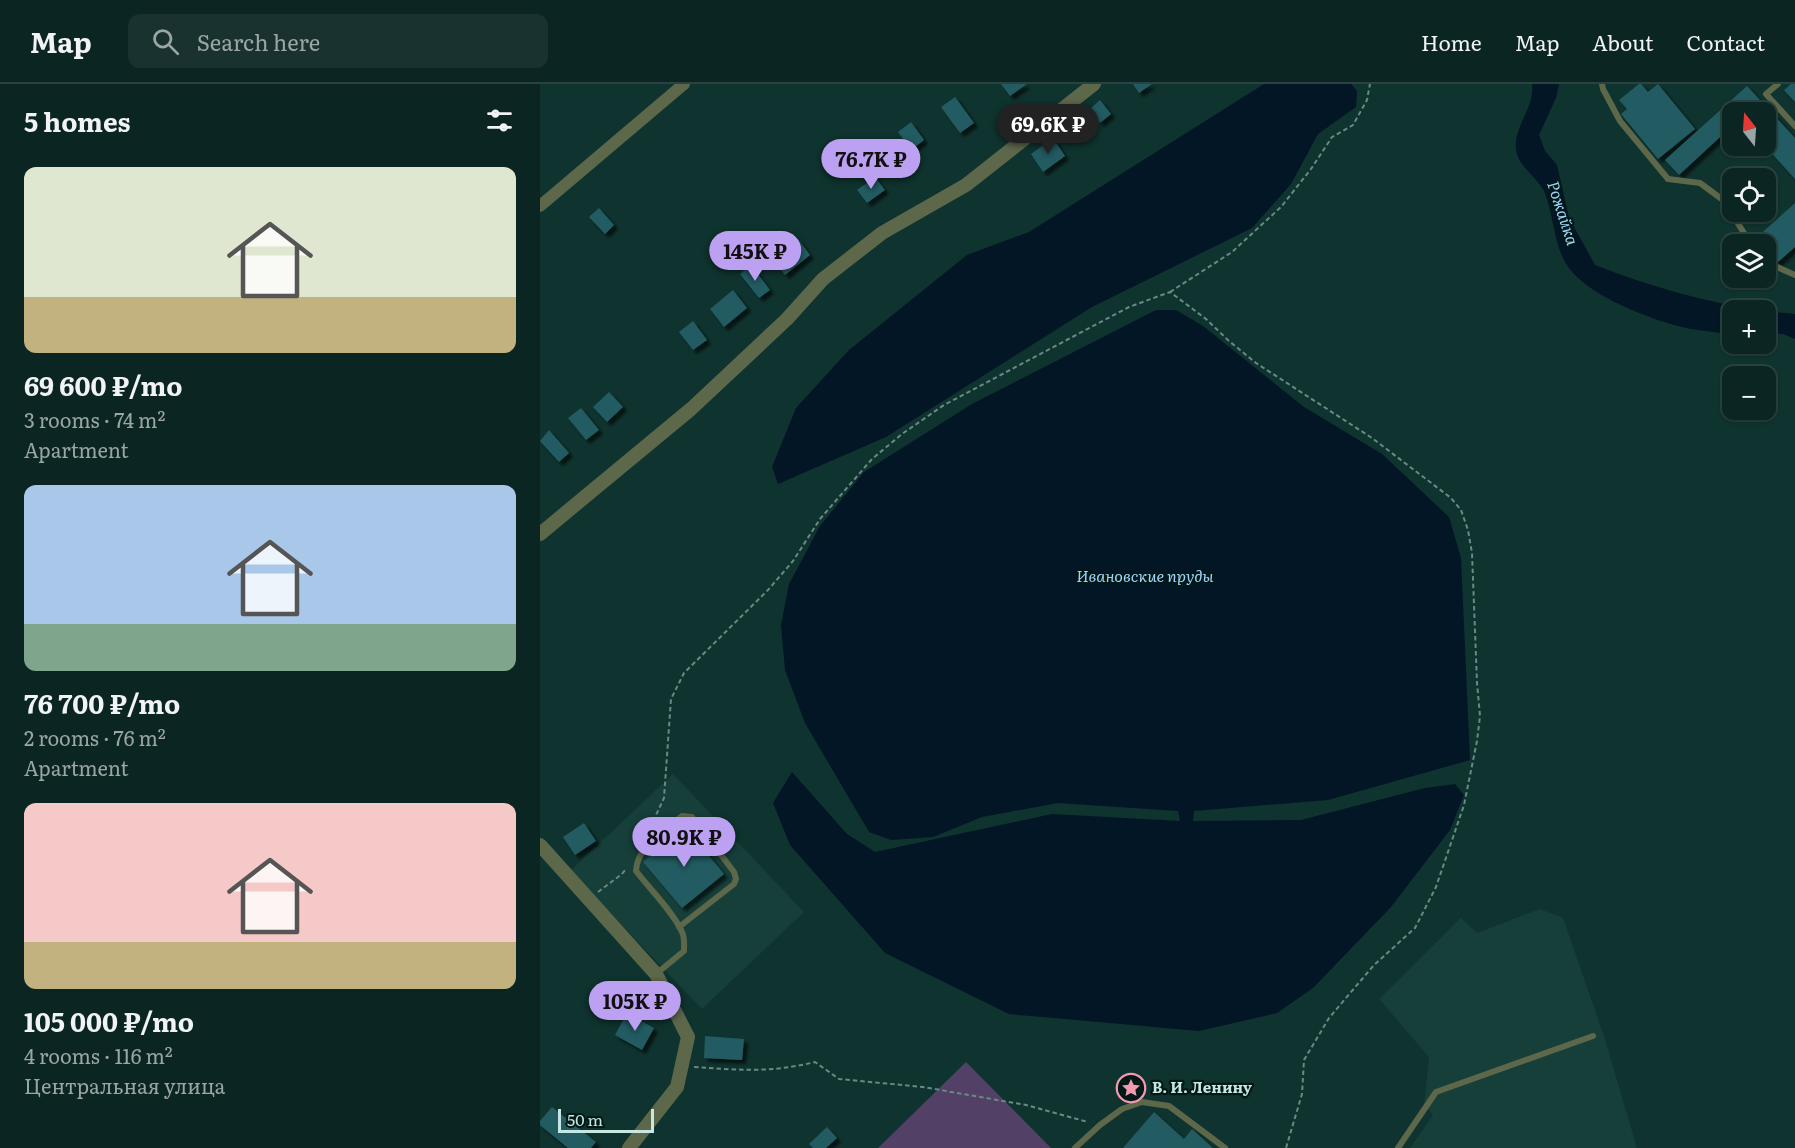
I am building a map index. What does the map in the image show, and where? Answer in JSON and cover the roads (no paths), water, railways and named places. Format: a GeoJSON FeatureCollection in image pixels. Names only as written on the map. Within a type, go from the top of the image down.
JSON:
{"type":"FeatureCollection","features":[{"type":"Feature","properties":{"kind":"street"},"geometry":{"type":"LineString","coordinates":[[540,206],[684,84]]}},
{"type":"Feature","properties":{"kind":"street"},"geometry":{"type":"LineString","coordinates":[[540,534],[691,409],[787,319],[824,279],[882,233],[966,185],[1094,84]]}},
{"type":"Feature","properties":{"kind":"street"},"geometry":{"type":"LineString","coordinates":[[540,845],[656,974],[688,1037],[677,1088],[630,1148]]}},
{"type":"Feature","properties":{"kind":"lane"},"geometry":{"type":"LineString","coordinates":[[1602,84],[1620,121],[1668,179],[1700,183],[1723,200],[1745,234]]}},
{"type":"Feature","properties":{"kind":"lane"},"geometry":{"type":"LineString","coordinates":[[1778,84],[1766,94],[1795,126]]}},
{"type":"Feature","properties":{"kind":"lane"},"geometry":{"type":"LineString","coordinates":[[1776,266],[1795,275]]}},
{"type":"Feature","properties":{"kind":"lane"},"geometry":{"type":"LineString","coordinates":[[656,974],[684,951],[684,941],[679,927],[636,871],[636,863],[645,847],[686,815],[692,817],[704,831],[734,872],[736,879],[734,884],[679,927]]}},
{"type":"Feature","properties":{"kind":"lane"},"geometry":{"type":"LineString","coordinates":[[1398,1148],[1436,1092],[1593,1036]]}},
{"type":"Feature","properties":{"kind":"lane"},"geometry":{"type":"LineString","coordinates":[[1075,1148],[1122,1109],[1142,1102],[1169,1106],[1225,1148]]}},
{"type":"Feature","properties":{"kind":"water"},"geometry":{"type":"Polygon","coordinates":[[[1264,84],[1351,84],[1357,91],[1356,107],[1318,134],[1291,184],[1252,228],[1092,307],[886,437],[778,484],[772,467],[796,408],[849,350],[967,255],[1029,232],[1264,84]]]}},
{"type":"Feature","properties":{"kind":"water","name":"Рожайка"},"geometry":{"type":"Polygon","coordinates":[[[1532,84],[1559,84],[1556,98],[1539,135],[1545,151],[1557,165],[1569,218],[1595,265],[1678,293],[1722,303],[1722,333],[1676,326],[1641,314],[1589,287],[1567,265],[1559,248],[1544,191],[1517,156],[1518,133],[1532,93],[1532,84]]]}},
{"type":"Feature","properties":{"kind":"water","name":"Ивановские пруды"},"geometry":{"type":"Polygon","coordinates":[[[1156,310],[1176,310],[1203,326],[1304,407],[1382,454],[1449,517],[1461,558],[1470,760],[1328,800],[1194,811],[1193,821],[1301,820],[1425,788],[1455,784],[1464,795],[1450,830],[1391,907],[1313,988],[1277,1013],[1199,1031],[1009,1014],[885,953],[790,845],[773,803],[792,772],[847,834],[875,852],[1052,814],[1180,821],[1178,811],[1058,803],[982,817],[933,837],[891,840],[869,832],[805,723],[785,670],[781,625],[789,584],[820,526],[864,472],[972,404],[1156,310]]]}},
{"type":"Feature","properties":{"kind":"water"},"geometry":{"type":"Polygon","coordinates":[[[1776,312],[1795,314],[1795,339],[1776,333],[1776,312]]]}},
{"type":"Feature","properties":{"kind":"place","name":"В. И. Ленину"},"geometry":{"type":"Point","coordinates":[1131,1088]}}]}
